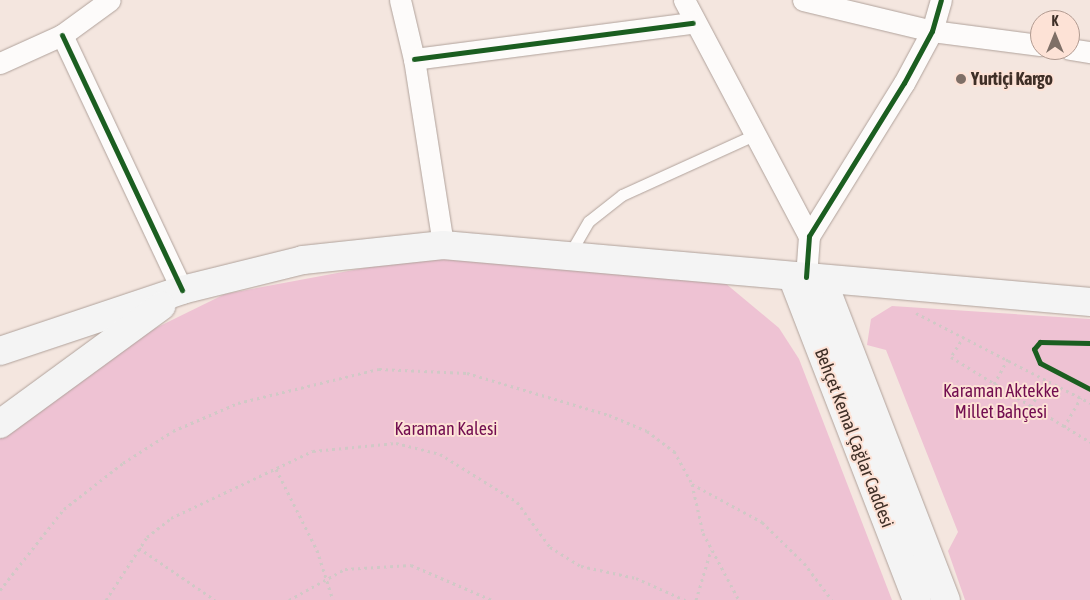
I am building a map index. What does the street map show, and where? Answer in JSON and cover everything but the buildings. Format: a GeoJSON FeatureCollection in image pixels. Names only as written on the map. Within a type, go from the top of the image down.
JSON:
{"type":"FeatureCollection","features":[{"type":"Feature","properties":{"kind":"main road"},"geometry":{"type":"LineString","coordinates":[[0,351],[182,290],[303,260],[443,245],[1090,302]]}},
{"type":"Feature","properties":{"kind":"main road","name":"Behçet Kemal Çağlar Caddesi"},"geometry":{"type":"LineString","coordinates":[[806,277],[917,600]]}},
{"type":"Feature","properties":{"kind":"main road","name":"Behçet Kemal Çağlar Caddesi"},"geometry":{"type":"LineString","coordinates":[[806,277],[946,600]]}},
{"type":"Feature","properties":{"kind":"main road"},"geometry":{"type":"LineString","coordinates":[[0,424],[182,290]]}},
{"type":"Feature","properties":{"kind":"street"},"geometry":{"type":"LineString","coordinates":[[0,62],[62,35],[110,0]]}},
{"type":"Feature","properties":{"kind":"street"},"geometry":{"type":"LineString","coordinates":[[400,0],[414,58],[443,245]]}},
{"type":"Feature","properties":{"kind":"street"},"geometry":{"type":"LineString","coordinates":[[684,0],[693,23],[809,236]]}},
{"type":"Feature","properties":{"kind":"street"},"geometry":{"type":"LineString","coordinates":[[803,0],[873,9],[932,31],[1030,44]]}},
{"type":"Feature","properties":{"kind":"street"},"geometry":{"type":"LineString","coordinates":[[806,277],[809,236],[932,31],[941,0]]}},
{"type":"Feature","properties":{"kind":"street"},"geometry":{"type":"LineString","coordinates":[[414,58],[693,23]]}},
{"type":"Feature","properties":{"kind":"street"},"geometry":{"type":"LineString","coordinates":[[62,35],[182,290]]}},
{"type":"Feature","properties":{"kind":"lane"},"geometry":{"type":"LineString","coordinates":[[568,256],[589,221],[622,195],[754,135]]}},
{"type":"Feature","properties":{"kind":"path"},"geometry":{"type":"LineString","coordinates":[[913,311],[1090,403]]}},
{"type":"Feature","properties":{"kind":"path"},"geometry":{"type":"LineString","coordinates":[[964,336],[950,357],[1090,442]]}},
{"type":"Feature","properties":{"kind":"path"},"geometry":{"type":"LineString","coordinates":[[994,384],[1008,359]]}},
{"type":"Feature","properties":{"kind":"path"},"geometry":{"type":"LineString","coordinates":[[0,590],[64,509],[123,463],[173,431],[238,403],[379,369],[467,373],[610,415],[648,431],[674,451],[692,484],[703,533],[739,600]]}},
{"type":"Feature","properties":{"kind":"path"},"geometry":{"type":"LineString","coordinates":[[1031,406],[1046,380]]}},
{"type":"Feature","properties":{"kind":"path"},"geometry":{"type":"LineString","coordinates":[[1064,427],[1081,398]]}},
{"type":"Feature","properties":{"kind":"path"},"geometry":{"type":"LineString","coordinates":[[106,600],[139,548],[171,518],[314,452],[353,444],[396,443],[440,454],[516,502],[550,547],[581,566],[636,578],[685,600]]}},
{"type":"Feature","properties":{"kind":"path"},"geometry":{"type":"LineString","coordinates":[[276,469],[317,550],[333,600]]}},
{"type":"Feature","properties":{"kind":"path"},"geometry":{"type":"LineString","coordinates":[[692,484],[762,522],[804,563],[832,600]]}},
{"type":"Feature","properties":{"kind":"path"},"geometry":{"type":"LineString","coordinates":[[139,548],[215,600]]}},
{"type":"Feature","properties":{"kind":"path"},"geometry":{"type":"LineString","coordinates":[[696,600],[712,549]]}},
{"type":"Feature","properties":{"kind":"path"},"geometry":{"type":"LineString","coordinates":[[289,600],[326,578],[363,566],[410,565],[492,600]]}},
{"type":"Feature","properties":{"kind":"green space","name":"Karaman Kalesi"},"geometry":{"type":"Polygon","coordinates":[[[418,258],[498,260],[725,283],[779,328],[799,359],[892,600],[0,600],[0,437],[117,347],[225,294],[418,258]]]}},
{"type":"Feature","properties":{"kind":"green space","name":"Karaman Aktekke Millet Bahçesi"},"geometry":{"type":"Polygon","coordinates":[[[892,306],[1090,319],[1090,600],[965,600],[948,551],[958,532],[886,350],[867,345],[871,319],[892,306]]]}},
{"type":"Feature","properties":{"kind":"cycle path"},"geometry":{"type":"LineString","coordinates":[[806,277],[809,236],[904,83],[932,31],[941,0]]}},
{"type":"Feature","properties":{"kind":"cycle path"},"geometry":{"type":"LineString","coordinates":[[414,59],[693,23]]}},
{"type":"Feature","properties":{"kind":"cycle path"},"geometry":{"type":"LineString","coordinates":[[62,35],[182,290]]}},
{"type":"Feature","properties":{"kind":"cycle path"},"geometry":{"type":"LineString","coordinates":[[1090,343],[1040,342],[1034,349],[1040,363],[1090,389]]}},
{"type":"Feature","properties":{"kind":"place","name":"Yurtiçi Kargo"},"geometry":{"type":"Point","coordinates":[961,79]}}]}
